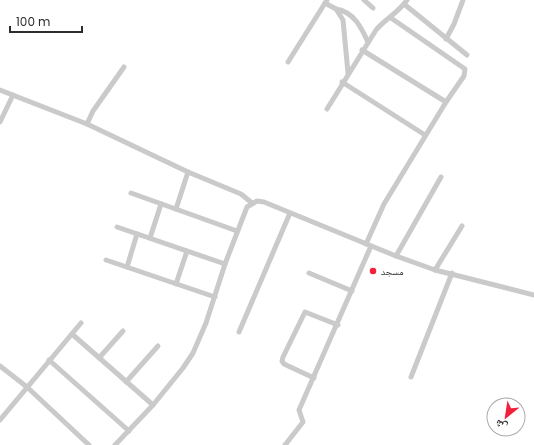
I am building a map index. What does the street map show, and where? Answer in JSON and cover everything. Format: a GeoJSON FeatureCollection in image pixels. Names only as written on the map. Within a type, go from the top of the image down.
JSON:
{"type":"FeatureCollection","features":[{"type":"Feature","properties":{"kind":"street"},"geometry":{"type":"LineString","coordinates":[[364,0],[373,8]]}},
{"type":"Feature","properties":{"kind":"street"},"geometry":{"type":"LineString","coordinates":[[446,39],[454,24],[463,0]]}},
{"type":"Feature","properties":{"kind":"street"},"geometry":{"type":"LineString","coordinates":[[288,62],[326,2],[336,9],[353,17],[360,25],[368,42]]}},
{"type":"Feature","properties":{"kind":"street"},"geometry":{"type":"LineString","coordinates":[[327,110],[362,50],[382,22],[391,18],[406,2],[446,39],[467,55]]}},
{"type":"Feature","properties":{"kind":"street"},"geometry":{"type":"LineString","coordinates":[[336,9],[343,20],[348,73]]}},
{"type":"Feature","properties":{"kind":"street"},"geometry":{"type":"LineString","coordinates":[[285,445],[303,422],[299,410],[338,326],[384,204],[425,135],[464,76],[465,69],[391,18]]}},
{"type":"Feature","properties":{"kind":"street"},"geometry":{"type":"LineString","coordinates":[[362,50],[446,102]]}},
{"type":"Feature","properties":{"kind":"street"},"geometry":{"type":"LineString","coordinates":[[87,124],[93,111],[124,67]]}},
{"type":"Feature","properties":{"kind":"street"},"geometry":{"type":"LineString","coordinates":[[342,82],[425,135]]}},
{"type":"Feature","properties":{"kind":"street"},"geometry":{"type":"LineString","coordinates":[[0,90],[87,124],[188,172],[241,194],[252,203]]}},
{"type":"Feature","properties":{"kind":"street"},"geometry":{"type":"LineString","coordinates":[[0,122],[12,95]]}},
{"type":"Feature","properties":{"kind":"street"},"geometry":{"type":"LineString","coordinates":[[176,209],[188,172]]}},
{"type":"Feature","properties":{"kind":"street"},"geometry":{"type":"LineString","coordinates":[[396,256],[441,177]]}},
{"type":"Feature","properties":{"kind":"street"},"geometry":{"type":"LineString","coordinates":[[131,193],[237,231]]}},
{"type":"Feature","properties":{"kind":"street"},"geometry":{"type":"LineString","coordinates":[[115,445],[153,405],[183,368],[193,353],[206,323],[225,264],[246,207],[257,201],[264,202],[368,245],[435,270],[452,273],[534,295]]}},
{"type":"Feature","properties":{"kind":"street"},"geometry":{"type":"LineString","coordinates":[[150,238],[161,204]]}},
{"type":"Feature","properties":{"kind":"street"},"geometry":{"type":"LineString","coordinates":[[240,332],[290,213]]}},
{"type":"Feature","properties":{"kind":"street"},"geometry":{"type":"LineString","coordinates":[[435,270],[462,226]]}},
{"type":"Feature","properties":{"kind":"street"},"geometry":{"type":"LineString","coordinates":[[118,227],[225,264]]}},
{"type":"Feature","properties":{"kind":"street"},"geometry":{"type":"LineString","coordinates":[[127,267],[138,234]]}},
{"type":"Feature","properties":{"kind":"street"},"geometry":{"type":"LineString","coordinates":[[176,284],[187,251]]}},
{"type":"Feature","properties":{"kind":"street"},"geometry":{"type":"LineString","coordinates":[[106,260],[215,297]]}},
{"type":"Feature","properties":{"kind":"street"},"geometry":{"type":"LineString","coordinates":[[309,273],[352,291]]}},
{"type":"Feature","properties":{"kind":"street"},"geometry":{"type":"LineString","coordinates":[[411,377],[452,273]]}},
{"type":"Feature","properties":{"kind":"street"},"geometry":{"type":"LineString","coordinates":[[314,378],[284,364],[282,361],[305,312],[338,326]]}},
{"type":"Feature","properties":{"kind":"street"},"geometry":{"type":"LineString","coordinates":[[0,420],[81,323]]}},
{"type":"Feature","properties":{"kind":"street"},"geometry":{"type":"LineString","coordinates":[[99,358],[123,331]]}},
{"type":"Feature","properties":{"kind":"street"},"geometry":{"type":"LineString","coordinates":[[72,334],[153,405]]}},
{"type":"Feature","properties":{"kind":"street"},"geometry":{"type":"LineString","coordinates":[[126,382],[158,346]]}},
{"type":"Feature","properties":{"kind":"street"},"geometry":{"type":"LineString","coordinates":[[49,360],[129,431]]}},
{"type":"Feature","properties":{"kind":"street"},"geometry":{"type":"LineString","coordinates":[[0,366],[27,386],[89,445]]}},
{"type":"Feature","properties":{"kind":"place","name":"مسجد"},"geometry":{"type":"Point","coordinates":[373,271]}}]}
